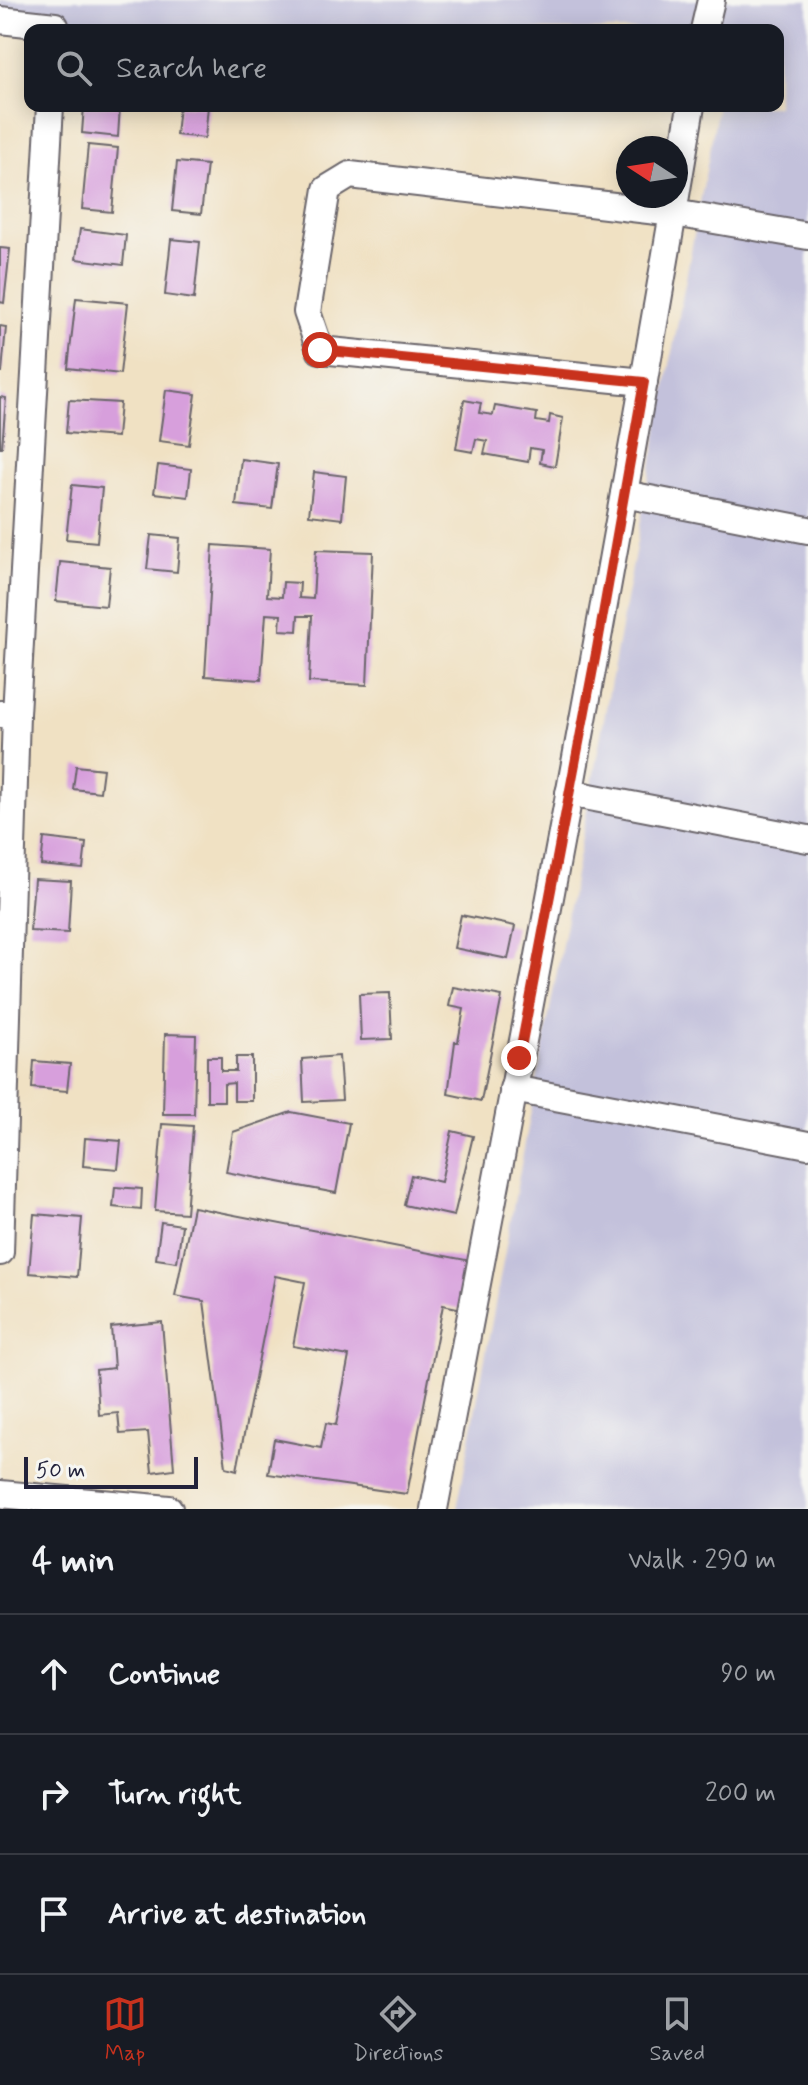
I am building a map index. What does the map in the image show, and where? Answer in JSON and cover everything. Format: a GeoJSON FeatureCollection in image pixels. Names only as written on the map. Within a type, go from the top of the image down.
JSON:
{"type":"FeatureCollection","features":[{"type":"Feature","properties":{"kind":"street"},"geometry":{"type":"LineString","coordinates":[[705,24],[711,0]]}},
{"type":"Feature","properties":{"kind":"street"},"geometry":{"type":"LineString","coordinates":[[0,20],[37,24]]}},
{"type":"Feature","properties":{"kind":"street"},"geometry":{"type":"LineString","coordinates":[[0,1252],[8,714],[50,112]]}},
{"type":"Feature","properties":{"kind":"street"},"geometry":{"type":"LineString","coordinates":[[434,1509],[624,494],[690,112]]}},
{"type":"Feature","properties":{"kind":"street"},"geometry":{"type":"LineString","coordinates":[[644,382],[320,350],[307,312],[327,189],[350,175],[674,213],[808,236]]}},
{"type":"Feature","properties":{"kind":"street"},"geometry":{"type":"LineString","coordinates":[[624,494],[808,530]]}},
{"type":"Feature","properties":{"kind":"street"},"geometry":{"type":"LineString","coordinates":[[569,793],[808,839]]}},
{"type":"Feature","properties":{"kind":"street"},"geometry":{"type":"LineString","coordinates":[[513,1089],[808,1145]]}},
{"type":"Feature","properties":{"kind":"street"},"geometry":{"type":"LineString","coordinates":[[0,1494],[169,1509]]}},
{"type":"Feature","properties":{"kind":"shaded area"},"geometry":{"type":"Polygon","coordinates":[[[0,0],[808,0],[808,1509],[457,1509],[717,112],[784,112],[784,24],[105,24],[0,16],[0,0]]]}},
{"type":"Feature","properties":{"kind":"building"},"geometry":{"type":"Polygon","coordinates":[[[84,112],[120,112],[118,137],[82,133],[84,112]]]}},
{"type":"Feature","properties":{"kind":"building"},"geometry":{"type":"Polygon","coordinates":[[[178,112],[207,112],[205,138],[176,135],[178,112]]]}},
{"type":"Feature","properties":{"kind":"building"},"geometry":{"type":"Polygon","coordinates":[[[88,145],[118,148],[112,212],[82,209],[88,145]]]}},
{"type":"Feature","properties":{"kind":"building"},"geometry":{"type":"Polygon","coordinates":[[[177,162],[207,165],[201,214],[172,211],[177,162]]]}},
{"type":"Feature","properties":{"kind":"building"},"geometry":{"type":"Polygon","coordinates":[[[80,229],[126,235],[123,265],[76,259],[80,229]]]}},
{"type":"Feature","properties":{"kind":"building"},"geometry":{"type":"Polygon","coordinates":[[[171,239],[200,242],[194,299],[165,295],[171,239]]]}},
{"type":"Feature","properties":{"kind":"building"},"geometry":{"type":"Polygon","coordinates":[[[0,248],[10,249],[4,303],[0,302],[0,248]]]}},
{"type":"Feature","properties":{"kind":"building"},"geometry":{"type":"Polygon","coordinates":[[[76,298],[128,303],[120,374],[68,368],[76,298]]]}},
{"type":"Feature","properties":{"kind":"building"},"geometry":{"type":"Polygon","coordinates":[[[0,326],[6,327],[2,372],[0,372],[0,326]]]}},
{"type":"Feature","properties":{"kind":"building"},"geometry":{"type":"Polygon","coordinates":[[[166,390],[196,394],[189,445],[159,441],[166,390]]]}},
{"type":"Feature","properties":{"kind":"building"},"geometry":{"type":"Polygon","coordinates":[[[0,397],[6,398],[2,447],[0,447],[0,397]]]}},
{"type":"Feature","properties":{"kind":"building"},"geometry":{"type":"Polygon","coordinates":[[[69,400],[120,403],[117,437],[66,433],[69,400]]]}},
{"type":"Feature","properties":{"kind":"building"},"geometry":{"type":"Polygon","coordinates":[[[464,400],[481,403],[479,413],[493,415],[495,406],[537,413],[536,421],[549,423],[550,415],[563,418],[555,466],[540,463],[542,450],[530,448],[528,462],[484,454],[487,441],[476,439],[473,452],[456,449],[464,400]]]}},
{"type":"Feature","properties":{"kind":"building"},"geometry":{"type":"Polygon","coordinates":[[[241,459],[278,464],[272,509],[236,505],[241,459]]]}},
{"type":"Feature","properties":{"kind":"building"},"geometry":{"type":"Polygon","coordinates":[[[158,465],[191,469],[188,497],[154,493],[158,465]]]}},
{"type":"Feature","properties":{"kind":"building"},"geometry":{"type":"Polygon","coordinates":[[[314,472],[346,476],[342,519],[309,515],[314,472]]]}},
{"type":"Feature","properties":{"kind":"building"},"geometry":{"type":"Polygon","coordinates":[[[72,485],[102,488],[97,542],[66,539],[72,485]]]}},
{"type":"Feature","properties":{"kind":"building"},"geometry":{"type":"Polygon","coordinates":[[[151,535],[180,538],[177,572],[147,569],[151,535]]]}},
{"type":"Feature","properties":{"kind":"building"},"geometry":{"type":"Polygon","coordinates":[[[213,545],[270,549],[267,596],[282,597],[283,582],[300,583],[299,598],[313,599],[316,550],[373,552],[367,685],[309,682],[312,616],[298,616],[297,631],[280,630],[281,615],[266,614],[261,680],[205,676],[213,545]]]}},
{"type":"Feature","properties":{"kind":"building"},"geometry":{"type":"Polygon","coordinates":[[[60,562],[110,567],[106,606],[56,601],[60,562]]]}},
{"type":"Feature","properties":{"kind":"building"},"geometry":{"type":"Polygon","coordinates":[[[76,766],[103,769],[100,792],[73,789],[76,766]]]}},
{"type":"Feature","properties":{"kind":"building"},"geometry":{"type":"Polygon","coordinates":[[[44,838],[86,843],[83,869],[41,865],[44,838]]]}},
{"type":"Feature","properties":{"kind":"building"},"geometry":{"type":"Polygon","coordinates":[[[34,879],[71,881],[68,933],[30,931],[34,879]]]}},
{"type":"Feature","properties":{"kind":"building"},"geometry":{"type":"Polygon","coordinates":[[[461,915],[515,926],[508,959],[454,948],[461,915]]]}},
{"type":"Feature","properties":{"kind":"building"},"geometry":{"type":"Polygon","coordinates":[[[453,987],[502,996],[481,1101],[448,1094],[455,1042],[458,1042],[464,1009],[449,1006],[453,987]]]}},
{"type":"Feature","properties":{"kind":"building"},"geometry":{"type":"Polygon","coordinates":[[[390,993],[392,1039],[361,1040],[359,994],[390,993]]]}},
{"type":"Feature","properties":{"kind":"building"},"geometry":{"type":"Polygon","coordinates":[[[165,1034],[196,1035],[194,1114],[163,1114],[165,1034]]]}},
{"type":"Feature","properties":{"kind":"building"},"geometry":{"type":"Polygon","coordinates":[[[339,1056],[342,1100],[304,1102],[302,1059],[339,1056]]]}},
{"type":"Feature","properties":{"kind":"building"},"geometry":{"type":"Polygon","coordinates":[[[207,1057],[221,1057],[221,1071],[236,1071],[236,1057],[252,1057],[252,1101],[234,1101],[234,1083],[224,1084],[224,1101],[207,1101],[207,1057]]]}},
{"type":"Feature","properties":{"kind":"building"},"geometry":{"type":"Polygon","coordinates":[[[34,1061],[70,1064],[67,1091],[32,1088],[34,1061]]]}},
{"type":"Feature","properties":{"kind":"building"},"geometry":{"type":"Polygon","coordinates":[[[291,1112],[349,1123],[336,1193],[226,1172],[233,1132],[291,1112]]]}},
{"type":"Feature","properties":{"kind":"building"},"geometry":{"type":"Polygon","coordinates":[[[162,1124],[193,1126],[186,1213],[155,1211],[162,1124]]]}},
{"type":"Feature","properties":{"kind":"building"},"geometry":{"type":"Polygon","coordinates":[[[452,1131],[473,1136],[454,1216],[404,1205],[411,1175],[441,1182],[452,1131]]]}},
{"type":"Feature","properties":{"kind":"building"},"geometry":{"type":"Polygon","coordinates":[[[85,1138],[121,1141],[118,1169],[83,1166],[85,1138]]]}},
{"type":"Feature","properties":{"kind":"building"},"geometry":{"type":"Polygon","coordinates":[[[115,1187],[142,1189],[141,1210],[113,1207],[115,1187]]]}},
{"type":"Feature","properties":{"kind":"building"},"geometry":{"type":"Polygon","coordinates":[[[193,1207],[471,1261],[462,1309],[443,1305],[407,1494],[268,1474],[274,1439],[321,1448],[326,1423],[336,1425],[349,1356],[293,1346],[305,1282],[275,1276],[237,1470],[226,1467],[204,1301],[175,1296],[193,1207]]]}},
{"type":"Feature","properties":{"kind":"building"},"geometry":{"type":"Polygon","coordinates":[[[34,1214],[82,1218],[77,1277],[29,1273],[34,1214]]]}},
{"type":"Feature","properties":{"kind":"building"},"geometry":{"type":"Polygon","coordinates":[[[161,1222],[182,1225],[177,1262],[156,1259],[161,1222]]]}},
{"type":"Feature","properties":{"kind":"building"},"geometry":{"type":"Polygon","coordinates":[[[162,1322],[174,1469],[152,1472],[148,1432],[120,1434],[118,1413],[99,1415],[96,1370],[114,1368],[111,1327],[162,1322]]]}},
{"type":"Feature","properties":{"kind":"route"},"geometry":{"type":"LineString","coordinates":[[320,350],[644,382],[519,1058]]}}]}
